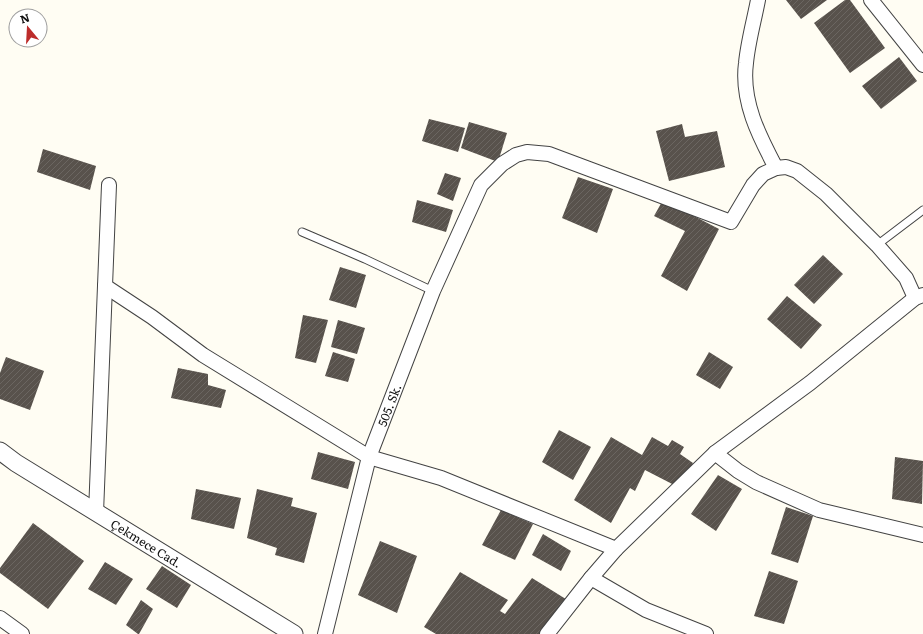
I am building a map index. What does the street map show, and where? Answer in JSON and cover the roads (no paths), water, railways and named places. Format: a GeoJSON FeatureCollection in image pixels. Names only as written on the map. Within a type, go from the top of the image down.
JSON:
{"type":"FeatureCollection","features":[{"type":"Feature","properties":{"kind":"street"},"geometry":{"type":"LineString","coordinates":[[547,634],[591,578],[616,550],[715,453],[810,383],[919,297],[906,278],[877,245],[826,194],[796,171],[786,167],[776,168],[758,133],[751,115],[747,96],[745,64],[758,0]]}},
{"type":"Feature","properties":{"kind":"street"},"geometry":{"type":"LineString","coordinates":[[871,0],[923,65]]}},
{"type":"Feature","properties":{"kind":"street","name":"505. Sk."},"geometry":{"type":"LineString","coordinates":[[325,634],[369,457],[434,291],[481,185],[502,164],[516,155],[527,152],[549,154],[731,222],[753,185],[763,174],[776,168]]}},
{"type":"Feature","properties":{"kind":"street"},"geometry":{"type":"LineString","coordinates":[[96,513],[109,185]]}},
{"type":"Feature","properties":{"kind":"street"},"geometry":{"type":"LineString","coordinates":[[105,286],[152,317],[204,355],[369,457],[441,478],[616,550]]}},
{"type":"Feature","properties":{"kind":"street","name":"Çekmece Cad."},"geometry":{"type":"LineString","coordinates":[[0,451],[16,463],[96,513],[294,634]]}},
{"type":"Feature","properties":{"kind":"street"},"geometry":{"type":"LineString","coordinates":[[715,453],[738,471],[756,482],[819,510],[923,535]]}},
{"type":"Feature","properties":{"kind":"street"},"geometry":{"type":"LineString","coordinates":[[591,578],[646,610],[706,634]]}},
{"type":"Feature","properties":{"kind":"street"},"geometry":{"type":"LineString","coordinates":[[0,618],[22,634]]}},
{"type":"Feature","properties":{"kind":"lane"},"geometry":{"type":"LineString","coordinates":[[877,245],[923,210]]}},
{"type":"Feature","properties":{"kind":"lane"},"geometry":{"type":"LineString","coordinates":[[302,232],[434,291]]}}]}
